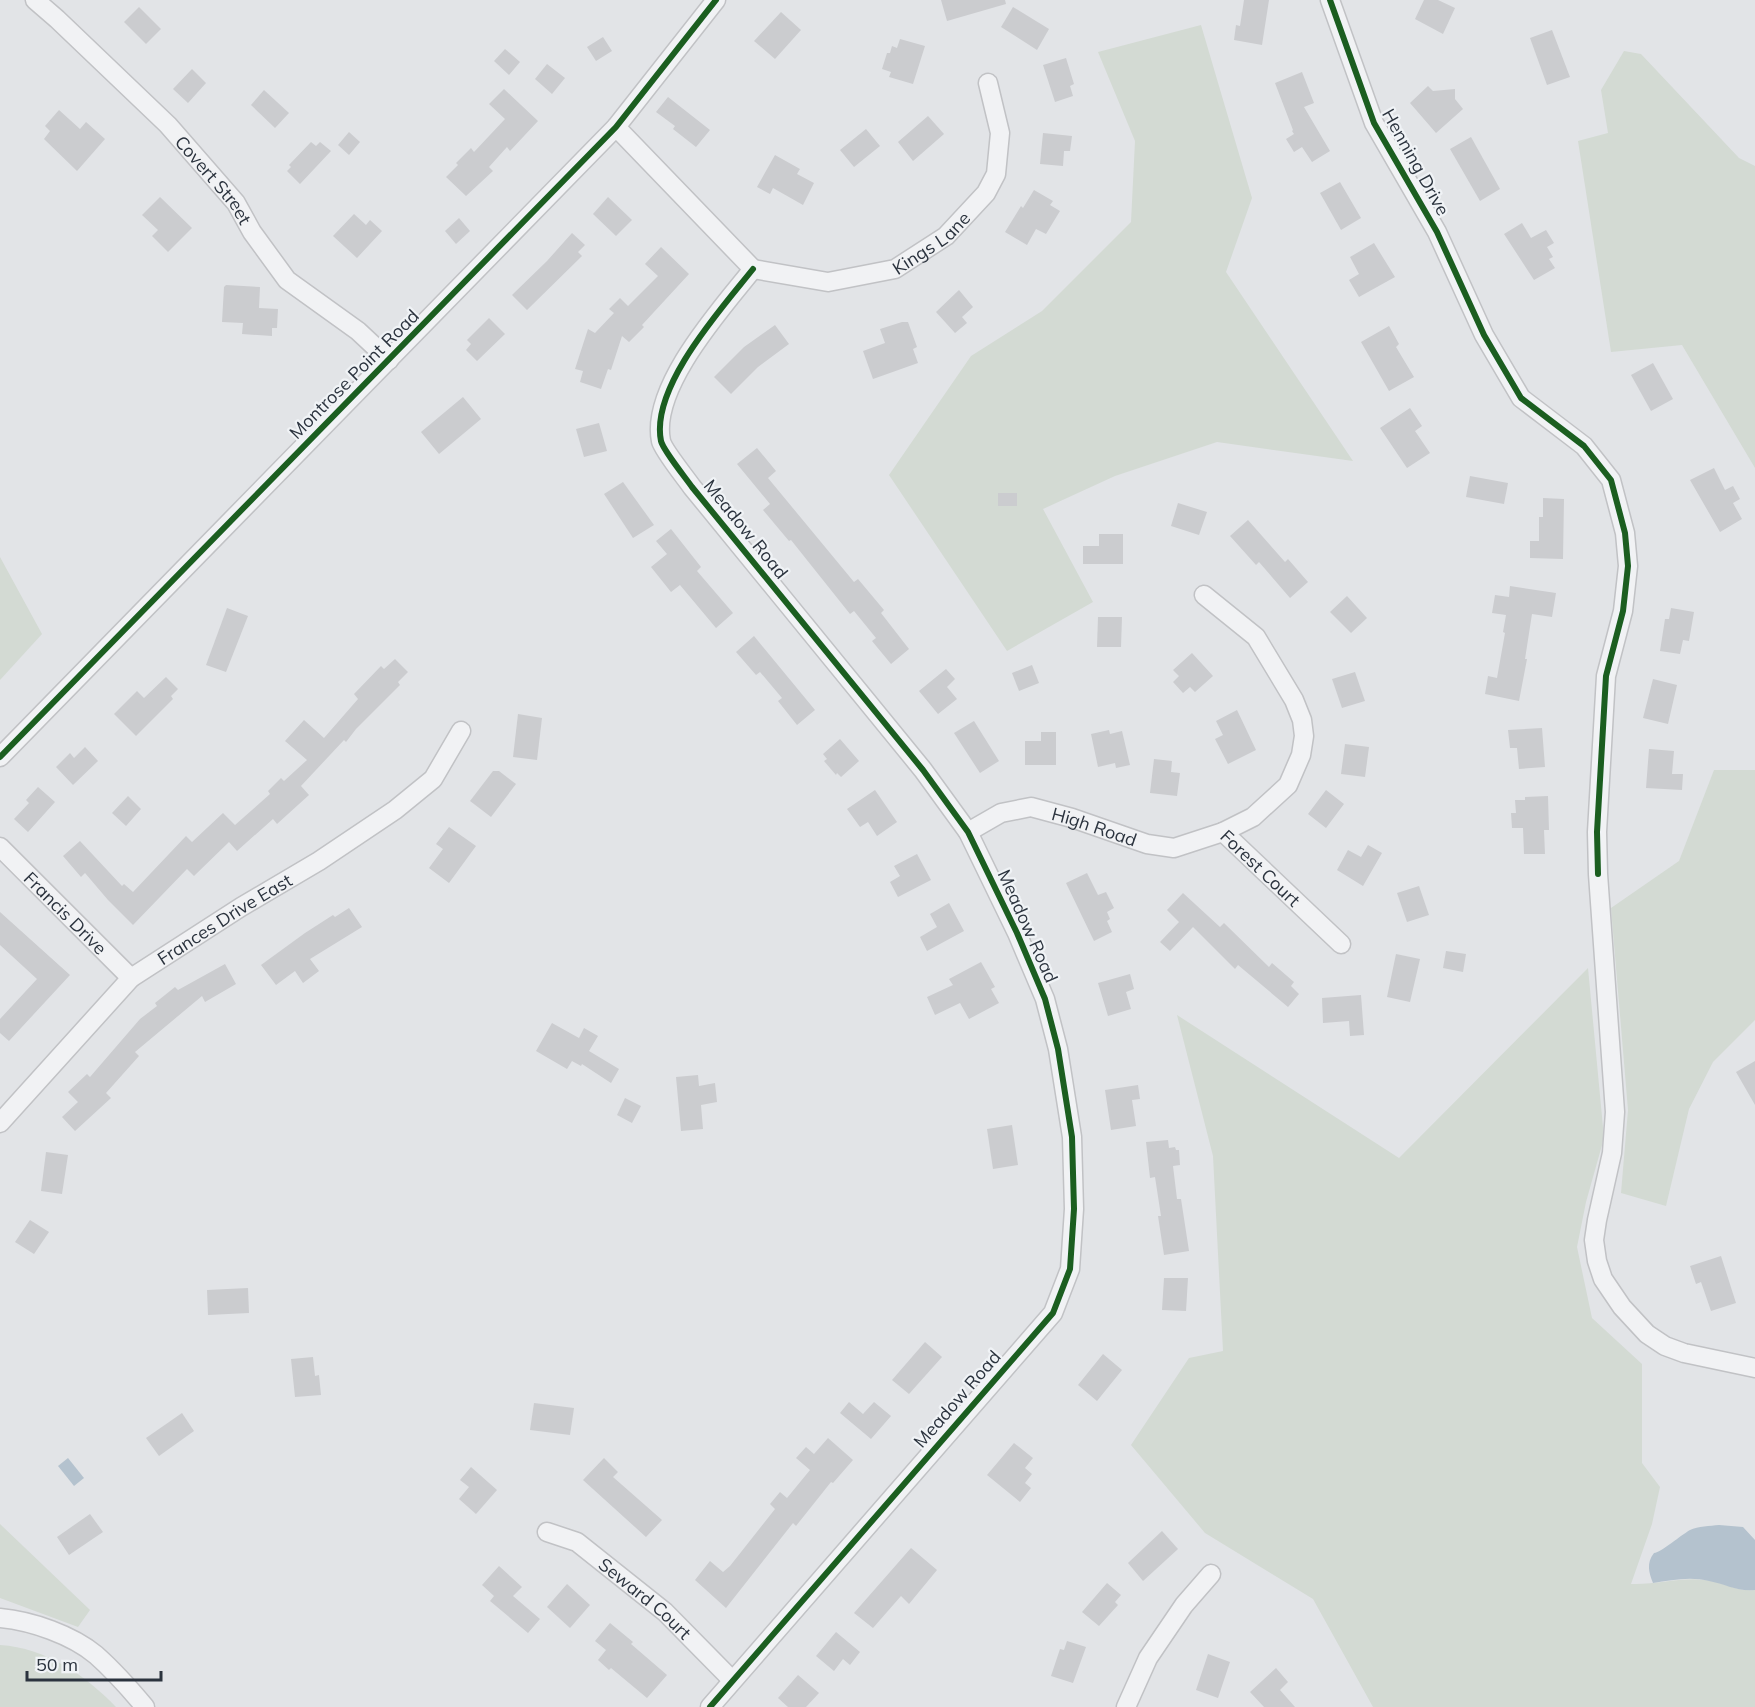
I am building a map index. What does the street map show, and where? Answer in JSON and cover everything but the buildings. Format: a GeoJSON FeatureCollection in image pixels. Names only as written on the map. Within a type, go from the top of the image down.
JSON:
{"type":"FeatureCollection","features":[{"type":"Feature","properties":{"kind":"street","name":"Covert Street"},"geometry":{"type":"LineString","coordinates":[[35,0],[168,125],[236,203],[252,232],[286,280],[358,332],[389,360]]}},
{"type":"Feature","properties":{"kind":"street","name":"Montrose Point Road"},"geometry":{"type":"LineString","coordinates":[[0,757],[616,127],[716,0]]}},
{"type":"Feature","properties":{"kind":"street","name":"Henning Drive"},"geometry":{"type":"LineString","coordinates":[[1330,0],[1374,123],[1437,232],[1484,335],[1521,398],[1584,446],[1611,480],[1625,532],[1628,566],[1623,612],[1606,676],[1597,832],[1614,1112],[1612,1154],[1594,1240],[1597,1261],[1603,1279],[1622,1306],[1647,1334],[1665,1346],[1684,1353],[1755,1368]]}},
{"type":"Feature","properties":{"kind":"street","name":"Kings Lane"},"geometry":{"type":"LineString","coordinates":[[753,269],[828,282],[895,269],[946,237],[986,193],[996,174],[1000,133],[988,83]]}},
{"type":"Feature","properties":{"kind":"street"},"geometry":{"type":"LineString","coordinates":[[616,127],[753,269]]}},
{"type":"Feature","properties":{"kind":"street","name":"Meadow Road"},"geometry":{"type":"LineString","coordinates":[[710,1707],[1053,1313],[1070,1269],[1074,1209],[1072,1137],[1058,1049],[1040,988],[1017,933],[968,832],[923,771],[692,487],[661,442],[661,422],[666,400],[688,353],[753,269]]}},
{"type":"Feature","properties":{"kind":"street","name":"Forest Court"},"geometry":{"type":"LineString","coordinates":[[1204,595],[1256,637],[1294,700],[1302,720],[1302,755],[1288,785],[1253,817],[1223,832],[1341,944]]}},
{"type":"Feature","properties":{"kind":"street","name":"Frances Drive East"},"geometry":{"type":"LineString","coordinates":[[0,1124],[131,978],[241,907],[319,861],[395,810],[432,779],[461,731]]}},
{"type":"Feature","properties":{"kind":"street","name":"High Road"},"geometry":{"type":"LineString","coordinates":[[968,832],[1000,813],[1031,807],[1072,818],[1147,844],[1174,848],[1223,832]]}},
{"type":"Feature","properties":{"kind":"street","name":"Francis Drive"},"geometry":{"type":"LineString","coordinates":[[0,847],[131,978]]}},
{"type":"Feature","properties":{"kind":"street","name":"Seward Court"},"geometry":{"type":"LineString","coordinates":[[547,1532],[577,1542],[665,1612],[732,1680]]}},
{"type":"Feature","properties":{"kind":"street"},"geometry":{"type":"LineString","coordinates":[[1128,1706],[1148,1658],[1184,1605],[1211,1574]]}},
{"type":"Feature","properties":{"kind":"street"},"geometry":{"type":"LineString","coordinates":[[0,1618],[41,1628],[68,1638],[94,1653],[145,1707]]}},
{"type":"Feature","properties":{"kind":"shaded area"},"geometry":{"type":"Polygon","coordinates":[[[1201,25],[1252,198],[1226,272],[1353,461],[1217,442],[1115,476],[1043,509],[1093,602],[1007,651],[889,475],[971,356],[1042,311],[1131,222],[1135,141],[1098,52],[1201,25]]]}},
{"type":"Feature","properties":{"kind":"shaded area"},"geometry":{"type":"Polygon","coordinates":[[[1624,51],[1641,54],[1739,158],[1755,166],[1755,468],[1682,345],[1611,352],[1578,141],[1608,133],[1601,90],[1624,51]]]}},
{"type":"Feature","properties":{"kind":"shaded area"},"geometry":{"type":"Polygon","coordinates":[[[0,557],[42,634],[0,680],[0,557]]]}},
{"type":"Feature","properties":{"kind":"shaded area"},"geometry":{"type":"Polygon","coordinates":[[[1714,770],[1755,770],[1755,1020],[1713,1062],[1689,1109],[1666,1206],[1621,1193],[1628,1110],[1611,908],[1679,861],[1714,770]]]}},
{"type":"Feature","properties":{"kind":"shaded area"},"geometry":{"type":"Polygon","coordinates":[[[1588,968],[1604,1138],[1586,1202],[1577,1247],[1592,1318],[1642,1364],[1642,1463],[1660,1487],[1652,1524],[1631,1584],[1696,1579],[1742,1590],[1755,1590],[1755,1707],[1373,1707],[1313,1599],[1205,1533],[1131,1445],[1189,1358],[1223,1351],[1213,1156],[1177,1015],[1399,1158],[1588,968]]]}},
{"type":"Feature","properties":{"kind":"shaded area"},"geometry":{"type":"Polygon","coordinates":[[[0,1524],[90,1610],[78,1627],[0,1598],[0,1524]]]}},
{"type":"Feature","properties":{"kind":"shaded area"},"geometry":{"type":"Polygon","coordinates":[[[0,1645],[33,1651],[64,1665],[91,1684],[116,1707],[0,1707],[0,1645]]]}},
{"type":"Feature","properties":{"kind":"water"},"geometry":{"type":"Polygon","coordinates":[[[68,1458],[84,1478],[74,1486],[58,1466],[68,1458]]]}},
{"type":"Feature","properties":{"kind":"water"},"geometry":{"type":"Polygon","coordinates":[[[1719,1525],[1743,1527],[1755,1540],[1755,1590],[1737,1589],[1695,1579],[1653,1583],[1649,1564],[1654,1553],[1690,1530],[1719,1525]]]}},
{"type":"Feature","properties":{"kind":"cycle path"},"geometry":{"type":"LineString","coordinates":[[0,757],[616,127],[716,0]]}},
{"type":"Feature","properties":{"kind":"cycle path"},"geometry":{"type":"LineString","coordinates":[[1330,0],[1374,123],[1437,232],[1484,335],[1521,398],[1584,446],[1611,480],[1625,533],[1628,566],[1623,611],[1606,676],[1597,832],[1598,874]]}},
{"type":"Feature","properties":{"kind":"cycle path"},"geometry":{"type":"LineString","coordinates":[[710,1707],[1053,1313],[1070,1269],[1074,1209],[1072,1137],[1058,1049],[1045,999],[1017,933],[968,832],[923,770],[692,487],[661,441],[661,420],[666,397],[677,373],[707,326],[753,269]]}}]}
